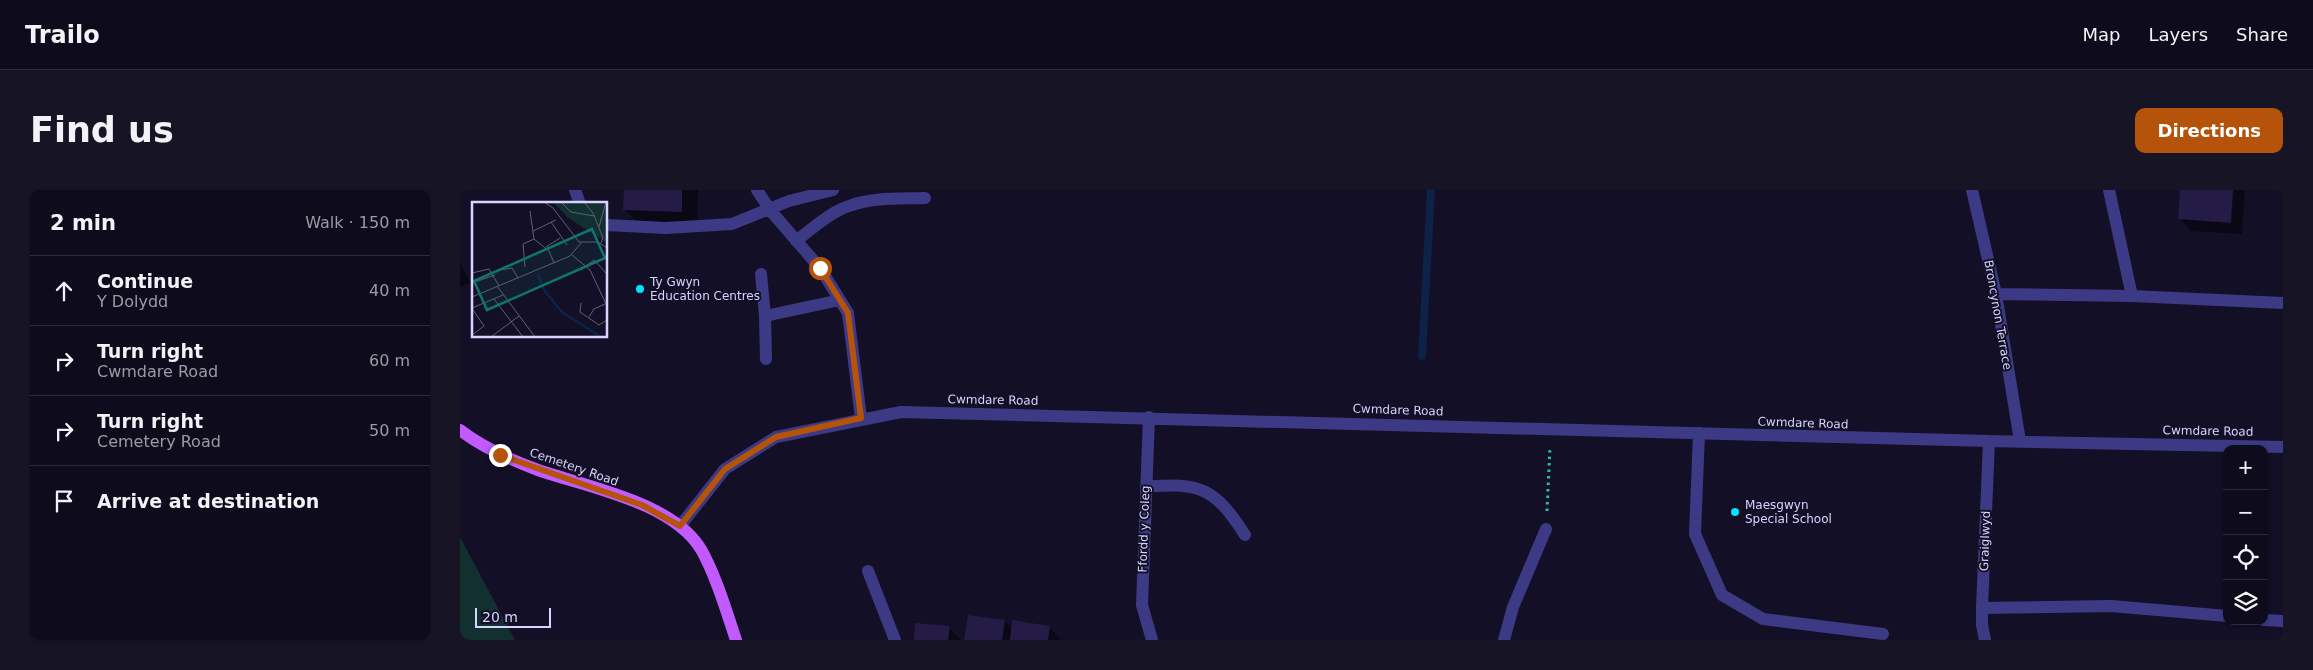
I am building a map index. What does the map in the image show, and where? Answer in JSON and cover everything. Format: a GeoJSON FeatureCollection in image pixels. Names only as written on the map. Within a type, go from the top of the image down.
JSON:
{"type":"FeatureCollection","features":[{"type":"Feature","properties":{"kind":"main road","name":"Cemetery Road"},"geometry":{"type":"LineString","coordinates":[[460,430],[500,455],[642,505],[680,526]]}},
{"type":"Feature","properties":{"kind":"main road"},"geometry":{"type":"LineString","coordinates":[[680,526],[701,550],[718,586],[736,640]]}},
{"type":"Feature","properties":{"kind":"street"},"geometry":{"type":"LineString","coordinates":[[575,190],[579,202]]}},
{"type":"Feature","properties":{"kind":"street"},"geometry":{"type":"LineString","coordinates":[[758,190],[770,210],[820,268],[848,313],[861,418]]}},
{"type":"Feature","properties":{"kind":"street"},"geometry":{"type":"LineString","coordinates":[[608,225],[666,228],[732,224],[789,201],[832,190]]}},
{"type":"Feature","properties":{"kind":"street","name":"Broncynon Terrace"},"geometry":{"type":"LineString","coordinates":[[1972,190],[1996,294],[2020,441]]}},
{"type":"Feature","properties":{"kind":"street"},"geometry":{"type":"LineString","coordinates":[[2109,190],[2132,296]]}},
{"type":"Feature","properties":{"kind":"street"},"geometry":{"type":"LineString","coordinates":[[796,241],[824,220],[851,205],[906,194],[925,198]]}},
{"type":"Feature","properties":{"kind":"street"},"geometry":{"type":"LineString","coordinates":[[761,274],[765,316],[766,359]]}},
{"type":"Feature","properties":{"kind":"street"},"geometry":{"type":"LineString","coordinates":[[1996,294],[2132,296],[2283,303]]}},
{"type":"Feature","properties":{"kind":"street"},"geometry":{"type":"LineString","coordinates":[[765,316],[840,300]]}},
{"type":"Feature","properties":{"kind":"street","name":"Cwmdare Road"},"geometry":{"type":"LineString","coordinates":[[680,526],[725,469],[776,437],[861,418],[901,412],[2283,447]]}},
{"type":"Feature","properties":{"kind":"street","name":"Ffordd y Coleg"},"geometry":{"type":"LineString","coordinates":[[1149,417],[1142,605],[1152,640]]}},
{"type":"Feature","properties":{"kind":"street"},"geometry":{"type":"LineString","coordinates":[[1699,433],[1695,534],[1722,596],[1763,619],[1883,634]]}},
{"type":"Feature","properties":{"kind":"street","name":"Graiglwyd"},"geometry":{"type":"LineString","coordinates":[[1985,640],[1982,625],[1982,608],[1989,441]]}},
{"type":"Feature","properties":{"kind":"street"},"geometry":{"type":"LineString","coordinates":[[1146,487],[1177,484],[1202,489],[1228,509],[1245,535]]}},
{"type":"Feature","properties":{"kind":"street"},"geometry":{"type":"LineString","coordinates":[[1504,640],[1513,607],[1546,529]]}},
{"type":"Feature","properties":{"kind":"street"},"geometry":{"type":"LineString","coordinates":[[868,570],[895,640]]}},
{"type":"Feature","properties":{"kind":"street"},"geometry":{"type":"LineString","coordinates":[[1982,608],[2111,606],[2223,616]]}},
{"type":"Feature","properties":{"kind":"street"},"geometry":{"type":"LineString","coordinates":[[2268,620],[2283,621]]}},
{"type":"Feature","properties":{"kind":"path"},"geometry":{"type":"LineString","coordinates":[[1546,529],[1551,429]]}},
{"type":"Feature","properties":{"kind":"green space"},"geometry":{"type":"Polygon","coordinates":[[[460,537],[515,640],[460,640],[460,537]]]}},
{"type":"Feature","properties":{"kind":"building"},"geometry":{"type":"Polygon","coordinates":[[[624,190],[682,190],[682,212],[623,210],[624,190]]]}},
{"type":"Feature","properties":{"kind":"building"},"geometry":{"type":"Polygon","coordinates":[[[2180,190],[2233,190],[2231,223],[2178,219],[2180,190]]]}},
{"type":"Feature","properties":{"kind":"building"},"geometry":{"type":"Polygon","coordinates":[[[968,615],[1005,620],[1002,640],[964,640],[968,615]]]}},
{"type":"Feature","properties":{"kind":"building"},"geometry":{"type":"Polygon","coordinates":[[[1012,620],[1050,626],[1048,640],[1010,640],[1012,620]]]}},
{"type":"Feature","properties":{"kind":"building"},"geometry":{"type":"Polygon","coordinates":[[[915,623],[950,626],[948,640],[914,640],[915,623]]]}},
{"type":"Feature","properties":{"kind":"waterway"},"geometry":{"type":"LineString","coordinates":[[1422,356],[1431,190]]}},
{"type":"Feature","properties":{"kind":"place","name":"Ty Gwyn Education Centres"},"geometry":{"type":"Point","coordinates":[640,289]}},
{"type":"Feature","properties":{"kind":"place","name":"Maesgwyn Special School"},"geometry":{"type":"Point","coordinates":[1735,512]}},
{"type":"Feature","properties":{"kind":"route"},"geometry":{"type":"LineString","coordinates":[[500,455],[642,505],[680,526],[725,469],[776,437],[861,418],[848,313],[820,268]]}}]}
